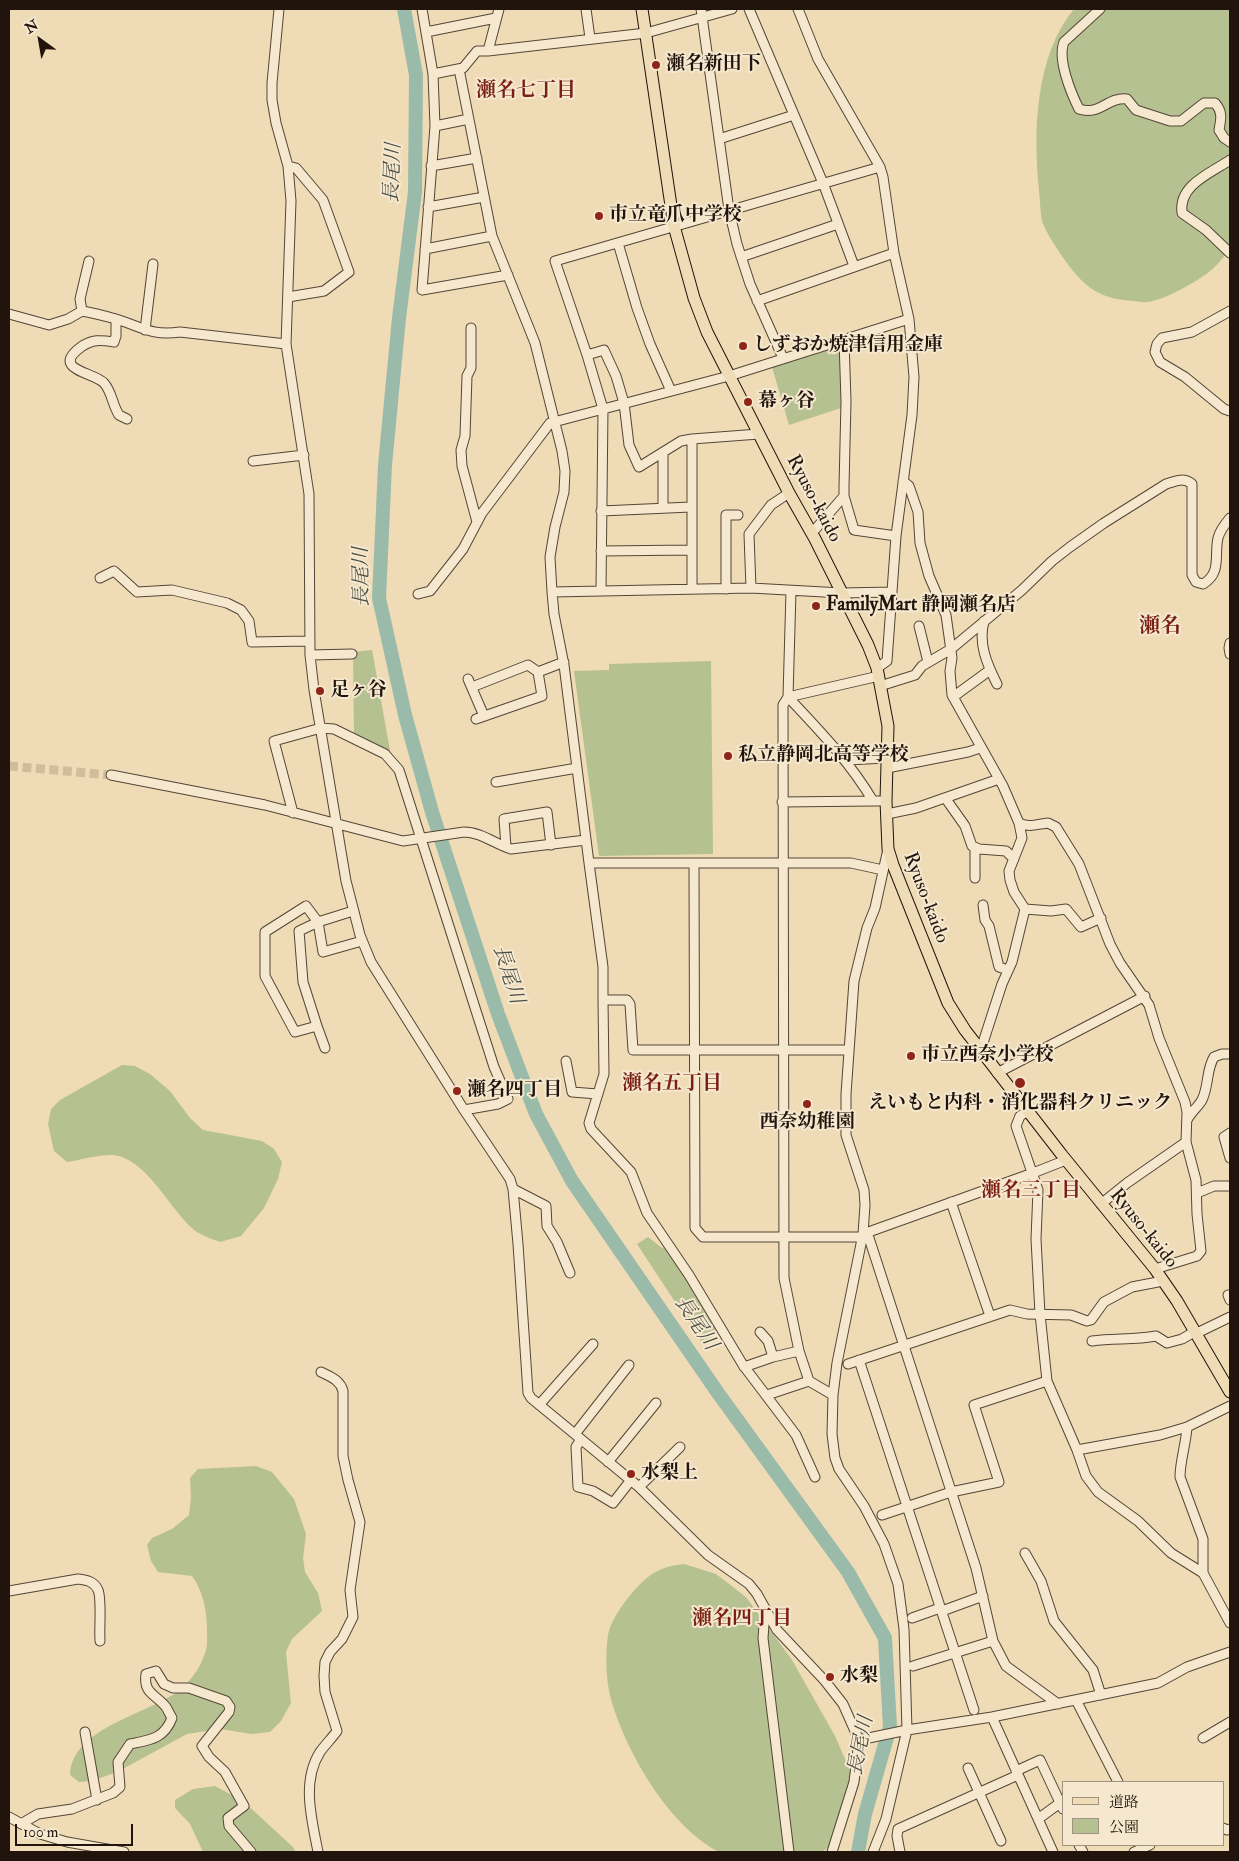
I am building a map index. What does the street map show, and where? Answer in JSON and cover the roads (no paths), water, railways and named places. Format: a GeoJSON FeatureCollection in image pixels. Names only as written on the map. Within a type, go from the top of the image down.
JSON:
{"type":"FeatureCollection","features":[{"type":"Feature","properties":{"kind":"main road","name":"Ryuso-kaido"},"geometry":{"type":"LineString","coordinates":[[642,9],[674,226],[694,298],[707,332],[729,376],[789,493],[812,533],[868,645],[879,677],[888,726],[886,801],[888,849],[948,1004],[980,1052],[1155,1269],[1177,1301],[1230,1392]]}},
{"type":"Feature","properties":{"kind":"street"},"geometry":{"type":"LineString","coordinates":[[280,9],[272,100],[276,123],[288,166],[291,201],[286,344],[309,494],[308,641],[320,728],[353,911],[371,962],[464,1110],[510,1179],[513,1189],[528,1393],[539,1405],[639,1487],[708,1555],[749,1584],[757,1594],[776,1630],[835,1692],[843,1704],[859,1740],[854,1782],[832,1852]]}},
{"type":"Feature","properties":{"kind":"street"},"geometry":{"type":"LineString","coordinates":[[422,9],[433,74],[434,126],[422,290],[508,275]]}},
{"type":"Feature","properties":{"kind":"street"},"geometry":{"type":"LineString","coordinates":[[586,9],[590,38]]}},
{"type":"Feature","properties":{"kind":"street"},"geometry":{"type":"LineString","coordinates":[[433,74],[463,68],[477,51],[646,33],[701,13],[732,9]]}},
{"type":"Feature","properties":{"kind":"street"},"geometry":{"type":"LineString","coordinates":[[749,9],[823,183],[854,266]]}},
{"type":"Feature","properties":{"kind":"street"},"geometry":{"type":"LineString","coordinates":[[798,9],[818,59],[880,167],[894,253],[909,319],[914,377],[912,415],[896,536],[887,661],[879,677]]}},
{"type":"Feature","properties":{"kind":"street"},"geometry":{"type":"LineString","coordinates":[[1100,9],[1064,42],[1061,49],[1072,94],[1079,109],[1089,112],[1118,98],[1126,99],[1136,110],[1175,121],[1180,120],[1204,103],[1215,103],[1220,109],[1222,116],[1219,130],[1224,138],[1230,142]]}},
{"type":"Feature","properties":{"kind":"street"},"geometry":{"type":"LineString","coordinates":[[426,32],[498,13],[488,51]]}},
{"type":"Feature","properties":{"kind":"street"},"geometry":{"type":"LineString","coordinates":[[701,13],[729,210],[741,257],[757,301],[783,358]]}},
{"type":"Feature","properties":{"kind":"street"},"geometry":{"type":"LineString","coordinates":[[459,68],[492,236],[535,343],[555,421],[565,472],[564,492],[550,557],[552,592],[554,614],[564,662],[602,967],[605,1062],[604,1074],[589,1123],[591,1129],[631,1172],[647,1213],[689,1275],[744,1367],[796,1435],[814,1477]]}},
{"type":"Feature","properties":{"kind":"street"},"geometry":{"type":"LineString","coordinates":[[719,139],[794,114]]}},
{"type":"Feature","properties":{"kind":"street"},"geometry":{"type":"LineString","coordinates":[[434,126],[469,119]]}},
{"type":"Feature","properties":{"kind":"street"},"geometry":{"type":"LineString","coordinates":[[431,166],[476,158]]}},
{"type":"Feature","properties":{"kind":"street"},"geometry":{"type":"LineString","coordinates":[[1230,160],[1193,184],[1184,195],[1181,204],[1182,213],[1206,230],[1230,254]]}},
{"type":"Feature","properties":{"kind":"street"},"geometry":{"type":"LineString","coordinates":[[288,166],[296,168],[323,200],[350,272],[324,291],[288,297]]}},
{"type":"Feature","properties":{"kind":"street"},"geometry":{"type":"LineString","coordinates":[[601,590],[603,409],[555,261],[880,167]]}},
{"type":"Feature","properties":{"kind":"street"},"geometry":{"type":"LineString","coordinates":[[428,207],[484,196]]}},
{"type":"Feature","properties":{"kind":"street"},"geometry":{"type":"LineString","coordinates":[[741,257],[838,224]]}},
{"type":"Feature","properties":{"kind":"street"},"geometry":{"type":"LineString","coordinates":[[425,250],[492,236]]}},
{"type":"Feature","properties":{"kind":"street"},"geometry":{"type":"LineString","coordinates":[[618,243],[647,335],[672,391]]}},
{"type":"Feature","properties":{"kind":"street"},"geometry":{"type":"LineString","coordinates":[[757,301],[894,253]]}},
{"type":"Feature","properties":{"kind":"street"},"geometry":{"type":"LineString","coordinates":[[82,310],[80,299],[89,261]]}},
{"type":"Feature","properties":{"kind":"street"},"geometry":{"type":"LineString","coordinates":[[144,330],[153,264]]}},
{"type":"Feature","properties":{"kind":"street"},"geometry":{"type":"LineString","coordinates":[[9,314],[49,325],[68,319],[82,310],[116,319],[144,330],[163,334],[180,332],[286,344]]}},
{"type":"Feature","properties":{"kind":"street"},"geometry":{"type":"LineString","coordinates":[[1230,311],[1192,332],[1162,338],[1155,352],[1160,362],[1185,377],[1224,409],[1230,411]]}},
{"type":"Feature","properties":{"kind":"street"},"geometry":{"type":"LineString","coordinates":[[116,319],[114,342],[97,340],[87,342],[74,352],[70,360],[72,366],[77,370],[102,380],[110,391],[119,415],[127,419]]}},
{"type":"Feature","properties":{"kind":"street"},"geometry":{"type":"LineString","coordinates":[[418,594],[430,591],[463,548],[482,513],[550,423],[729,376],[909,319]]}},
{"type":"Feature","properties":{"kind":"street"},"geometry":{"type":"LineString","coordinates":[[471,328],[471,368],[467,376],[462,466],[477,522]]}},
{"type":"Feature","properties":{"kind":"street"},"geometry":{"type":"LineString","coordinates":[[844,340],[846,401],[844,496],[854,530],[896,536]]}},
{"type":"Feature","properties":{"kind":"street"},"geometry":{"type":"LineString","coordinates":[[587,355],[604,350],[616,376],[624,403],[629,445],[639,467],[663,454],[681,441],[759,434]]}},
{"type":"Feature","properties":{"kind":"street"},"geometry":{"type":"LineString","coordinates":[[692,439],[692,589]]}},
{"type":"Feature","properties":{"kind":"street"},"geometry":{"type":"LineString","coordinates":[[663,454],[663,508]]}},
{"type":"Feature","properties":{"kind":"street"},"geometry":{"type":"LineString","coordinates":[[253,461],[304,455]]}},
{"type":"Feature","properties":{"kind":"street"},"geometry":{"type":"LineString","coordinates":[[788,697],[879,677],[915,674],[922,666],[951,649],[1070,547],[1166,484],[1177,480],[1184,480],[1192,484],[1192,575],[1196,582],[1203,584],[1210,580],[1214,574],[1218,538],[1223,525],[1230,518]]}},
{"type":"Feature","properties":{"kind":"street"},"geometry":{"type":"LineString","coordinates":[[903,481],[909,486],[918,512],[920,543],[929,576],[946,615],[951,649],[950,684],[953,697],[999,779],[1020,823],[1022,838],[1010,871],[1010,880],[1014,892],[1025,909],[1012,962],[1002,984],[980,1052]]}},
{"type":"Feature","properties":{"kind":"street"},"geometry":{"type":"LineString","coordinates":[[751,588],[749,534],[771,505],[789,493]]}},
{"type":"Feature","properties":{"kind":"street"},"geometry":{"type":"LineString","coordinates":[[812,533],[844,496]]}},
{"type":"Feature","properties":{"kind":"street"},"geometry":{"type":"LineString","coordinates":[[601,511],[691,507]]}},
{"type":"Feature","properties":{"kind":"street"},"geometry":{"type":"LineString","coordinates":[[726,588],[726,515],[738,515]]}},
{"type":"Feature","properties":{"kind":"street"},"geometry":{"type":"LineString","coordinates":[[601,551],[692,550]]}},
{"type":"Feature","properties":{"kind":"street"},"geometry":{"type":"LineString","coordinates":[[100,578],[114,571],[137,592],[172,590],[227,603],[241,610],[249,621],[252,642],[308,641]]}},
{"type":"Feature","properties":{"kind":"street"},"geometry":{"type":"LineString","coordinates":[[552,592],[726,588],[842,593],[892,592]]}},
{"type":"Feature","properties":{"kind":"street"},"geometry":{"type":"LineString","coordinates":[[791,591],[788,697],[783,705],[782,802],[784,1278],[799,1351],[808,1381],[833,1395]]}},
{"type":"Feature","properties":{"kind":"street"},"geometry":{"type":"LineString","coordinates":[[984,621],[982,638],[984,654],[997,684]]}},
{"type":"Feature","properties":{"kind":"street"},"geometry":{"type":"LineString","coordinates":[[919,626],[928,662]]}},
{"type":"Feature","properties":{"kind":"street"},"geometry":{"type":"LineString","coordinates":[[1230,643],[1230,654]]}},
{"type":"Feature","properties":{"kind":"street"},"geometry":{"type":"LineString","coordinates":[[310,654],[352,654]]}},
{"type":"Feature","properties":{"kind":"street"},"geometry":{"type":"LineString","coordinates":[[538,672],[564,662]]}},
{"type":"Feature","properties":{"kind":"street"},"geometry":{"type":"LineString","coordinates":[[528,665],[538,672],[542,696],[480,717],[470,683],[528,665]]}},
{"type":"Feature","properties":{"kind":"street"},"geometry":{"type":"LineString","coordinates":[[953,697],[990,670]]}},
{"type":"Feature","properties":{"kind":"street"},"geometry":{"type":"LineString","coordinates":[[788,697],[846,760],[861,780],[873,801]]}},
{"type":"Feature","properties":{"kind":"street"},"geometry":{"type":"LineString","coordinates":[[293,813],[274,741],[320,728],[334,729],[385,754],[399,770],[494,1067],[508,1099],[498,1104],[464,1110]]}},
{"type":"Feature","properties":{"kind":"street"},"geometry":{"type":"LineString","coordinates":[[846,760],[887,763],[968,752],[980,748]]}},
{"type":"Feature","properties":{"kind":"street"},"geometry":{"type":"LineString","coordinates":[[496,782],[577,768]]}},
{"type":"Feature","properties":{"kind":"street"},"geometry":{"type":"LineString","coordinates":[[112,775],[265,805],[403,841],[464,832],[474,832],[506,847],[521,849],[586,840]]}},
{"type":"Feature","properties":{"kind":"street"},"geometry":{"type":"LineString","coordinates":[[887,814],[916,808],[999,779]]}},
{"type":"Feature","properties":{"kind":"street"},"geometry":{"type":"LineString","coordinates":[[946,798],[965,826],[969,839],[975,847],[1006,851],[1014,859]]}},
{"type":"Feature","properties":{"kind":"street"},"geometry":{"type":"LineString","coordinates":[[782,802],[886,801]]}},
{"type":"Feature","properties":{"kind":"street"},"geometry":{"type":"LineString","coordinates":[[506,847],[504,819],[547,812],[551,845]]}},
{"type":"Feature","properties":{"kind":"street"},"geometry":{"type":"LineString","coordinates":[[1020,823],[1025,826],[1048,823],[1056,827],[1080,864],[1110,944],[1120,963],[1145,996],[1159,1038],[1183,1095],[1187,1112],[1186,1142],[1196,1180],[1196,1214],[1201,1251],[1197,1256],[1155,1269]]}},
{"type":"Feature","properties":{"kind":"street"},"geometry":{"type":"LineString","coordinates":[[975,847],[975,878]]}},
{"type":"Feature","properties":{"kind":"street"},"geometry":{"type":"LineString","coordinates":[[873,1852],[886,1819],[903,1731],[904,1629],[898,1584],[884,1544],[864,1506],[839,1469],[835,1458],[832,1434],[833,1395],[837,1363],[863,1235],[865,1205],[864,1190],[846,1135],[846,1094],[854,980],[867,928],[875,908],[888,849]]}},
{"type":"Feature","properties":{"kind":"street"},"geometry":{"type":"LineString","coordinates":[[589,863],[851,863],[882,870]]}},
{"type":"Feature","properties":{"kind":"street"},"geometry":{"type":"LineString","coordinates":[[694,863],[695,1228],[703,1237],[863,1235],[1066,1160]]}},
{"type":"Feature","properties":{"kind":"street"},"geometry":{"type":"LineString","coordinates":[[317,1026],[295,1032],[265,976],[265,932],[306,906],[318,922],[323,952],[362,941]]}},
{"type":"Feature","properties":{"kind":"street"},"geometry":{"type":"LineString","coordinates":[[983,906],[985,920],[989,926],[999,967],[1008,970]]}},
{"type":"Feature","properties":{"kind":"street"},"geometry":{"type":"LineString","coordinates":[[1025,909],[1051,911],[1066,909],[1081,927],[1101,918]]}},
{"type":"Feature","properties":{"kind":"street"},"geometry":{"type":"LineString","coordinates":[[325,1048],[303,982],[299,931],[318,922],[353,911]]}},
{"type":"Feature","properties":{"kind":"street"},"geometry":{"type":"LineString","coordinates":[[997,1073],[1145,996]]}},
{"type":"Feature","properties":{"kind":"street"},"geometry":{"type":"LineString","coordinates":[[603,1000],[627,1000],[630,1004],[633,1050],[849,1050]]}},
{"type":"Feature","properties":{"kind":"street"},"geometry":{"type":"LineString","coordinates":[[1186,1122],[1189,1115],[1202,1101],[1209,1064],[1214,1056],[1230,1054]]}},
{"type":"Feature","properties":{"kind":"street"},"geometry":{"type":"LineString","coordinates":[[566,1061],[572,1092],[598,1094]]}},
{"type":"Feature","properties":{"kind":"street"},"geometry":{"type":"LineString","coordinates":[[1028,1110],[1020,1116],[1016,1126],[1034,1173],[1038,1190],[1036,1239],[1040,1314],[1047,1381],[1077,1450],[1086,1476],[1098,1492],[1138,1521],[1171,1553],[1203,1573]]}},
{"type":"Feature","properties":{"kind":"street"},"geometry":{"type":"LineString","coordinates":[[1230,1133],[1224,1137],[1230,1158]]}},
{"type":"Feature","properties":{"kind":"street"},"geometry":{"type":"LineString","coordinates":[[1101,1204],[1186,1142]]}},
{"type":"Feature","properties":{"kind":"street"},"geometry":{"type":"LineString","coordinates":[[1197,1193],[1214,1186],[1230,1186]]}},
{"type":"Feature","properties":{"kind":"street"},"geometry":{"type":"LineString","coordinates":[[513,1189],[546,1206],[547,1226],[557,1242],[570,1273]]}},
{"type":"Feature","properties":{"kind":"street"},"geometry":{"type":"LineString","coordinates":[[951,1202],[990,1316]]}},
{"type":"Feature","properties":{"kind":"street"},"geometry":{"type":"LineString","coordinates":[[863,1235],[869,1238],[976,1568],[993,1641],[1006,1666],[1058,1704]]}},
{"type":"Feature","properties":{"kind":"street"},"geometry":{"type":"LineString","coordinates":[[848,1364],[903,1344],[1010,1310],[1027,1314],[1071,1315],[1086,1321],[1091,1320],[1104,1302],[1132,1287],[1163,1281]]}},
{"type":"Feature","properties":{"kind":"street"},"geometry":{"type":"LineString","coordinates":[[1230,1295],[1228,1296],[1230,1300]]}},
{"type":"Feature","properties":{"kind":"street"},"geometry":{"type":"LineString","coordinates":[[1092,1341],[1111,1338],[1139,1339],[1156,1336],[1167,1343],[1182,1339],[1230,1317]]}},
{"type":"Feature","properties":{"kind":"street"},"geometry":{"type":"LineString","coordinates":[[760,1332],[768,1341],[773,1357]]}},
{"type":"Feature","properties":{"kind":"street"},"geometry":{"type":"LineString","coordinates":[[539,1405],[594,1344]]}},
{"type":"Feature","properties":{"kind":"street"},"geometry":{"type":"LineString","coordinates":[[744,1367],[773,1357],[799,1351]]}},
{"type":"Feature","properties":{"kind":"street"},"geometry":{"type":"LineString","coordinates":[[859,1360],[974,1710]]}},
{"type":"Feature","properties":{"kind":"street"},"geometry":{"type":"LineString","coordinates":[[629,1365],[578,1437],[576,1447],[578,1487],[593,1491],[613,1503],[631,1480]]}},
{"type":"Feature","properties":{"kind":"street"},"geometry":{"type":"LineString","coordinates":[[318,1852],[311,1814],[310,1780],[319,1754],[337,1731],[325,1692],[325,1662],[330,1652],[342,1639],[353,1617],[350,1590],[360,1522],[343,1456],[343,1391],[341,1385],[335,1379],[321,1372]]}},
{"type":"Feature","properties":{"kind":"street"},"geometry":{"type":"LineString","coordinates":[[767,1396],[808,1381]]}},
{"type":"Feature","properties":{"kind":"street"},"geometry":{"type":"LineString","coordinates":[[882,1515],[951,1492],[999,1482],[974,1405],[1047,1381]]}},
{"type":"Feature","properties":{"kind":"street"},"geometry":{"type":"LineString","coordinates":[[608,1462],[656,1403]]}},
{"type":"Feature","properties":{"kind":"street"},"geometry":{"type":"LineString","coordinates":[[1077,1450],[1160,1435],[1187,1427],[1230,1406]]}},
{"type":"Feature","properties":{"kind":"street"},"geometry":{"type":"LineString","coordinates":[[1187,1427],[1186,1445],[1180,1466],[1180,1477],[1203,1539],[1203,1573],[1230,1623]]}},
{"type":"Feature","properties":{"kind":"street"},"geometry":{"type":"LineString","coordinates":[[639,1487],[680,1447]]}},
{"type":"Feature","properties":{"kind":"street"},"geometry":{"type":"LineString","coordinates":[[1025,1553],[1041,1581],[1054,1621],[1094,1670],[1101,1695]]}},
{"type":"Feature","properties":{"kind":"street"},"geometry":{"type":"LineString","coordinates":[[9,1591],[78,1579],[88,1580],[94,1585],[99,1595],[100,1641]]}},
{"type":"Feature","properties":{"kind":"street"},"geometry":{"type":"LineString","coordinates":[[912,1618],[983,1596]]}},
{"type":"Feature","properties":{"kind":"street"},"geometry":{"type":"LineString","coordinates":[[765,1611],[763,1638],[788,1852]]}},
{"type":"Feature","properties":{"kind":"street"},"geometry":{"type":"LineString","coordinates":[[913,1666],[993,1641]]}},
{"type":"Feature","properties":{"kind":"street"},"geometry":{"type":"LineString","coordinates":[[859,1740],[992,1717],[1158,1683],[1187,1667],[1230,1652]]}},
{"type":"Feature","properties":{"kind":"street"},"geometry":{"type":"LineString","coordinates":[[21,1824],[38,1814],[72,1809],[97,1800],[113,1793],[120,1787],[118,1762],[130,1744],[154,1739],[168,1729],[172,1718],[166,1707],[149,1692],[145,1682],[146,1674],[156,1670],[164,1684],[173,1688],[189,1688],[208,1694],[226,1701],[230,1707],[229,1712],[202,1746],[208,1757],[224,1772],[244,1806],[228,1818],[229,1826],[251,1852]]}},
{"type":"Feature","properties":{"kind":"street"},"geometry":{"type":"LineString","coordinates":[[1076,1700],[1117,1781]]}},
{"type":"Feature","properties":{"kind":"street"},"geometry":{"type":"LineString","coordinates":[[992,1717],[1053,1852]]}},
{"type":"Feature","properties":{"kind":"street"},"geometry":{"type":"LineString","coordinates":[[1203,1738],[1230,1722]]}},
{"type":"Feature","properties":{"kind":"street"},"geometry":{"type":"LineString","coordinates":[[85,1732],[97,1800]]}},
{"type":"Feature","properties":{"kind":"street"},"geometry":{"type":"LineString","coordinates":[[900,1852],[896,1836],[898,1829],[978,1793],[1040,1760],[1061,1806],[1038,1819]]}},
{"type":"Feature","properties":{"kind":"street"},"geometry":{"type":"LineString","coordinates":[[968,1768],[1001,1841]]}},
{"type":"Feature","properties":{"kind":"street"},"geometry":{"type":"LineString","coordinates":[[9,1817],[40,1834],[81,1848],[124,1852]]}},
{"type":"Feature","properties":{"kind":"street"},"geometry":{"type":"LineString","coordinates":[[1134,1852],[1148,1846]]}},
{"type":"Feature","properties":{"kind":"waterway","name":"長尾川"},"geometry":{"type":"LineString","coordinates":[[404,9],[416,75],[415,192],[399,318],[385,465],[379,598],[405,715],[432,812],[498,1014],[536,1114],[572,1181],[718,1393],[848,1572],[885,1638],[890,1727],[865,1814],[858,1852]]}},
{"type":"Feature","properties":{"kind":"tunnel"},"geometry":{"type":"LineString","coordinates":[[9,766],[111,775]]}},
{"type":"Feature","properties":{"kind":"place","name":"瀬名新田下"},"geometry":{"type":"Point","coordinates":[656,65]}},
{"type":"Feature","properties":{"kind":"place","name":"市立竜爪中学校"},"geometry":{"type":"Point","coordinates":[599,216]}},
{"type":"Feature","properties":{"kind":"place","name":"しずおか焼津信用金庫"},"geometry":{"type":"Point","coordinates":[743,346]}},
{"type":"Feature","properties":{"kind":"place","name":"幕ヶ谷"},"geometry":{"type":"Point","coordinates":[748,402]}},
{"type":"Feature","properties":{"kind":"place","name":"FamilyMart 静岡瀬名店"},"geometry":{"type":"Point","coordinates":[816,606]}},
{"type":"Feature","properties":{"kind":"place","name":"足ヶ谷"},"geometry":{"type":"Point","coordinates":[320,691]}},
{"type":"Feature","properties":{"kind":"place","name":"私立静岡北高等学校"},"geometry":{"type":"Point","coordinates":[728,756]}},
{"type":"Feature","properties":{"kind":"place","name":"市立西奈小学校"},"geometry":{"type":"Point","coordinates":[911,1056]}},
{"type":"Feature","properties":{"kind":"place","name":"えいもと内科・消化器科クリニック"},"geometry":{"type":"Point","coordinates":[1020,1083]}},
{"type":"Feature","properties":{"kind":"place","name":"瀬名四丁目"},"geometry":{"type":"Point","coordinates":[457,1091]}},
{"type":"Feature","properties":{"kind":"place","name":"西奈幼稚園"},"geometry":{"type":"Point","coordinates":[807,1104]}},
{"type":"Feature","properties":{"kind":"place","name":"水梨上"},"geometry":{"type":"Point","coordinates":[631,1474]}},
{"type":"Feature","properties":{"kind":"place","name":"水梨"},"geometry":{"type":"Point","coordinates":[830,1677]}},
{"type":"Feature","properties":{"kind":"district","name":"瀬名七丁目"},"geometry":{"type":"Point","coordinates":[526,92]}},
{"type":"Feature","properties":{"kind":"district","name":"瀬名"},"geometry":{"type":"Point","coordinates":[1160,627]}},
{"type":"Feature","properties":{"kind":"district","name":"瀬名五丁目"},"geometry":{"type":"Point","coordinates":[672,1085]}},
{"type":"Feature","properties":{"kind":"district","name":"瀬名三丁目"},"geometry":{"type":"Point","coordinates":[1031,1192]}},
{"type":"Feature","properties":{"kind":"district","name":"瀬名四丁目"},"geometry":{"type":"Point","coordinates":[742,1620]}}]}
